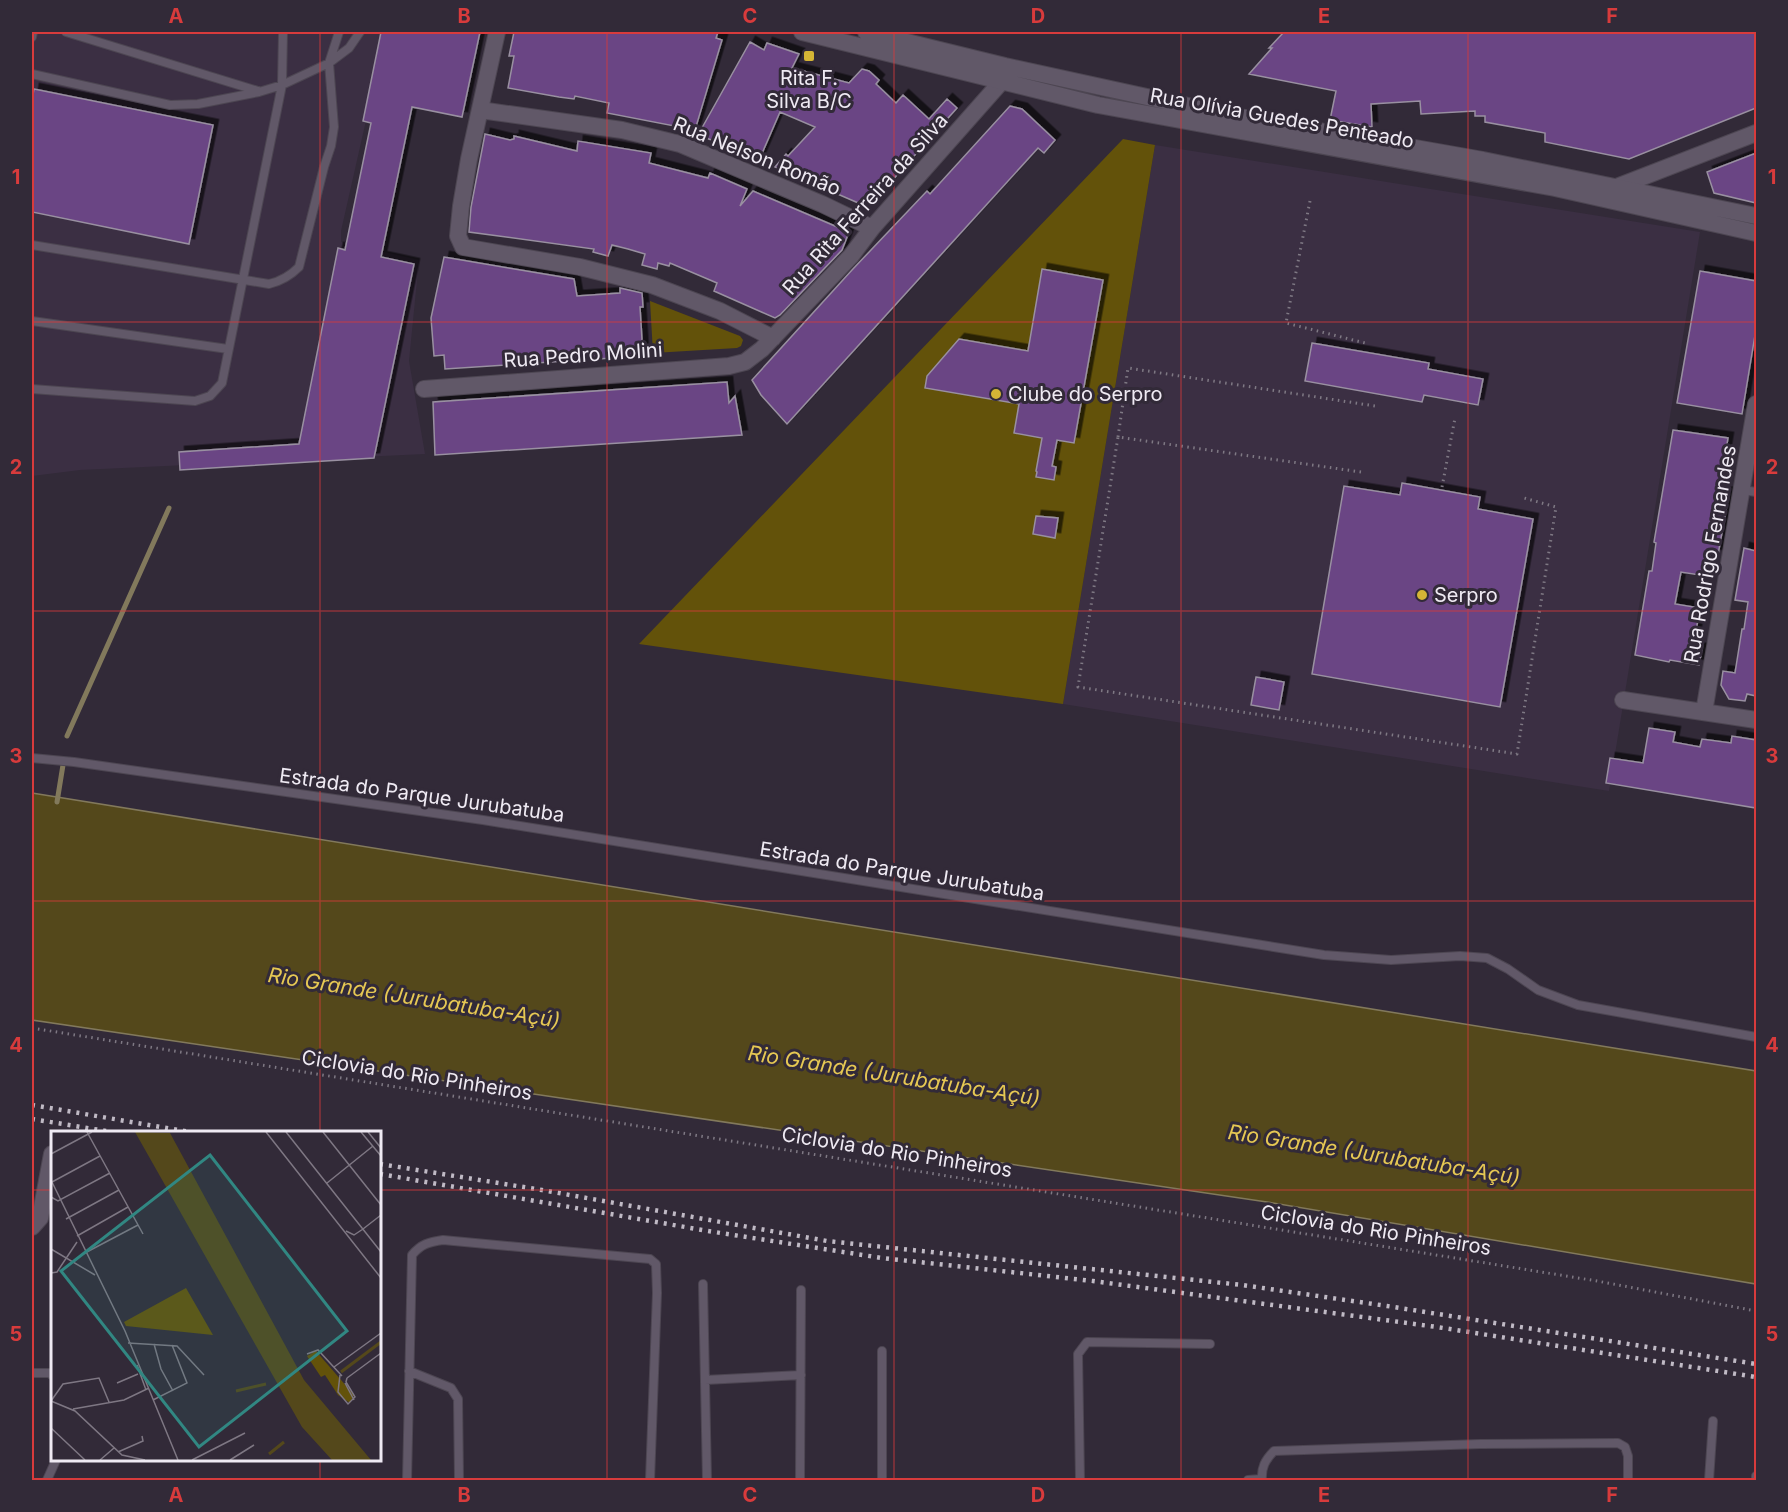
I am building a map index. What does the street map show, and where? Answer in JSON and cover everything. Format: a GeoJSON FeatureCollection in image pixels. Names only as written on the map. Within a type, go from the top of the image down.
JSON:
{"type":"FeatureCollection","features":[{"type":"Feature","properties":{"kind":"street"},"geometry":{"type":"LineString","coordinates":[[497,32],[460,214],[458,236],[460,243],[468,249],[528,256],[652,285],[720,311],[773,338]]}},
{"type":"Feature","properties":{"kind":"street","name":"Rua Olívia Guedes Penteado"},"geometry":{"type":"LineString","coordinates":[[802,32],[1003,74],[1234,116],[1482,167],[1594,196],[1756,233]]}},
{"type":"Feature","properties":{"kind":"street","name":"Rua Olívia Guedes Penteado"},"geometry":{"type":"LineString","coordinates":[[866,32],[1003,74]]}},
{"type":"Feature","properties":{"kind":"street","name":"Rua Rita Ferreira da Silva"},"geometry":{"type":"LineString","coordinates":[[745,362],[773,338],[851,256],[872,228],[1003,74]]}},
{"type":"Feature","properties":{"kind":"street","name":"Rua Nelson Romão"},"geometry":{"type":"LineString","coordinates":[[480,110],[622,130],[680,144],[822,204],[872,228]]}},
{"type":"Feature","properties":{"kind":"street"},"geometry":{"type":"LineString","coordinates":[[1594,196],[1756,133]]}},
{"type":"Feature","properties":{"kind":"street","name":"Rua Olívia Guedes Penteado"},"geometry":{"type":"LineString","coordinates":[[1482,167],[1616,187],[1756,216]]}},
{"type":"Feature","properties":{"kind":"street","name":"Rua Pedro Molini"},"geometry":{"type":"LineString","coordinates":[[424,389],[729,366],[745,362]]}},
{"type":"Feature","properties":{"kind":"street","name":"Rua Rodrigo Fernandes"},"geometry":{"type":"LineString","coordinates":[[1704,712],[1750,491],[1756,404]]}},
{"type":"Feature","properties":{"kind":"street"},"geometry":{"type":"LineString","coordinates":[[1623,700],[1756,720]]}},
{"type":"Feature","properties":{"kind":"street"},"geometry":{"type":"LineString","coordinates":[[32,1227],[40,1218],[51,1159]]}},
{"type":"Feature","properties":{"kind":"lane"},"geometry":{"type":"LineString","coordinates":[[32,37],[33,32]]}},
{"type":"Feature","properties":{"kind":"lane"},"geometry":{"type":"LineString","coordinates":[[66,32],[259,92]]}},
{"type":"Feature","properties":{"kind":"lane"},"geometry":{"type":"LineString","coordinates":[[32,389],[195,401],[210,396],[222,383],[282,84],[283,32]]}},
{"type":"Feature","properties":{"kind":"lane"},"geometry":{"type":"LineString","coordinates":[[32,245],[269,285],[281,281],[299,267],[331,146],[334,127],[329,63],[339,32]]}},
{"type":"Feature","properties":{"kind":"lane"},"geometry":{"type":"LineString","coordinates":[[32,74],[170,105],[198,104],[259,92],[282,84],[329,63],[349,48],[360,32]]}},
{"type":"Feature","properties":{"kind":"lane"},"geometry":{"type":"LineString","coordinates":[[32,321],[228,349]]}},
{"type":"Feature","properties":{"kind":"lane","name":"Estrada do Parque Jurubatuba"},"geometry":{"type":"LineString","coordinates":[[32,758],[75,762],[483,820],[1324,955],[1391,960],[1460,956],[1487,958],[1508,969],[1538,990],[1578,1005],[1756,1037]]}},
{"type":"Feature","properties":{"kind":"lane"},"geometry":{"type":"LineString","coordinates":[[407,1480],[412,1255],[428,1242],[443,1240],[650,1258],[656,1264],[657,1293],[650,1480]]}},
{"type":"Feature","properties":{"kind":"lane"},"geometry":{"type":"LineString","coordinates":[[703,1284],[707,1480]]}},
{"type":"Feature","properties":{"kind":"lane"},"geometry":{"type":"LineString","coordinates":[[800,1480],[801,1290]]}},
{"type":"Feature","properties":{"kind":"lane"},"geometry":{"type":"LineString","coordinates":[[1080,1480],[1078,1354],[1086,1341],[1210,1344]]}},
{"type":"Feature","properties":{"kind":"lane"},"geometry":{"type":"LineString","coordinates":[[882,1351],[882,1480]]}},
{"type":"Feature","properties":{"kind":"lane"},"geometry":{"type":"LineString","coordinates":[[410,1371],[452,1388],[458,1399],[459,1480]]}},
{"type":"Feature","properties":{"kind":"lane"},"geometry":{"type":"LineString","coordinates":[[32,1373],[51,1374]]}},
{"type":"Feature","properties":{"kind":"lane"},"geometry":{"type":"LineString","coordinates":[[705,1380],[801,1375]]}},
{"type":"Feature","properties":{"kind":"lane"},"geometry":{"type":"LineString","coordinates":[[1709,1480],[1713,1421]]}},
{"type":"Feature","properties":{"kind":"lane"},"geometry":{"type":"LineString","coordinates":[[1248,1480],[1262,1480],[1266,1460],[1274,1451],[1480,1444],[1618,1443],[1625,1447],[1628,1456],[1628,1480]]}},
{"type":"Feature","properties":{"kind":"lane"},"geometry":{"type":"LineString","coordinates":[[48,1480],[56,1461]]}},
{"type":"Feature","properties":{"kind":"path"},"geometry":{"type":"LineString","coordinates":[[1310,201],[1286,324],[1369,344]]}},
{"type":"Feature","properties":{"kind":"path"},"geometry":{"type":"LineString","coordinates":[[1375,406],[1128,368],[1078,687],[1517,754],[1556,507],[1524,498]]}},
{"type":"Feature","properties":{"kind":"path"},"geometry":{"type":"LineString","coordinates":[[1442,487],[1455,418]]}},
{"type":"Feature","properties":{"kind":"path"},"geometry":{"type":"LineString","coordinates":[[1118,437],[1361,472]]}},
{"type":"Feature","properties":{"kind":"path","name":"Ciclovia do Rio Pinheiros"},"geometry":{"type":"LineString","coordinates":[[32,1028],[1585,1279],[1756,1311]]}},
{"type":"Feature","properties":{"kind":"shaded area"},"geometry":{"type":"Polygon","coordinates":[[[32,32],[386,32],[341,231],[341,242],[419,260],[409,361],[425,454],[80,470],[32,476],[32,32]]]}},
{"type":"Feature","properties":{"kind":"shaded area","name":"Clube do Serpro"},"geometry":{"type":"Polygon","coordinates":[[[1123,139],[1155,145],[1063,704],[639,644],[1123,139]]]}},
{"type":"Feature","properties":{"kind":"shaded area","name":"Serpro"},"geometry":{"type":"Polygon","coordinates":[[[1155,145],[1700,232],[1609,791],[1063,704],[1155,145]]]}},
{"type":"Feature","properties":{"kind":"shaded area"},"geometry":{"type":"Polygon","coordinates":[[[650,301],[740,336],[743,340],[741,346],[653,353],[650,301]]]}},
{"type":"Feature","properties":{"kind":"water","name":"Rio Grande (Jurubatuba-Açú)"},"geometry":{"type":"Polygon","coordinates":[[[32,793],[1756,1071],[1756,1284],[1267,1202],[32,1020],[32,793]]]}},
{"type":"Feature","properties":{"kind":"building"},"geometry":{"type":"Polygon","coordinates":[[[381,32],[480,32],[462,117],[412,107],[381,257],[414,264],[374,458],[180,470],[179,452],[299,444],[338,248],[345,250],[371,123],[363,121],[381,32]]]}},
{"type":"Feature","properties":{"kind":"building"},"geometry":{"type":"Polygon","coordinates":[[[514,32],[718,32],[716,38],[722,40],[695,130],[607,113],[609,103],[575,96],[574,99],[508,88],[514,56],[509,56],[514,32]]]}},
{"type":"Feature","properties":{"kind":"building"},"geometry":{"type":"Polygon","coordinates":[[[1284,32],[1756,32],[1756,108],[1629,159],[1545,142],[1545,133],[1485,122],[1485,116],[1475,116],[1475,111],[1421,114],[1420,101],[1371,104],[1372,127],[1330,120],[1336,91],[1249,74],[1284,32]]]}},
{"type":"Feature","properties":{"kind":"building"},"geometry":{"type":"Polygon","coordinates":[[[750,42],[764,50],[767,43],[799,54],[792,68],[849,83],[862,69],[869,71],[879,80],[876,84],[896,103],[903,95],[929,119],[947,99],[957,108],[872,203],[868,200],[863,205],[775,167],[815,127],[780,112],[760,158],[698,135],[750,42]]]}},
{"type":"Feature","properties":{"kind":"building"},"geometry":{"type":"Polygon","coordinates":[[[34,89],[213,125],[189,244],[32,212],[32,100],[34,89]]]}},
{"type":"Feature","properties":{"kind":"building"},"geometry":{"type":"Polygon","coordinates":[[[1010,106],[1022,109],[1055,140],[1044,153],[1038,148],[787,424],[761,395],[752,380],[852,270],[927,191],[930,194],[1010,106]]]}},
{"type":"Feature","properties":{"kind":"building"},"geometry":{"type":"Polygon","coordinates":[[[485,134],[510,140],[514,139],[514,136],[577,151],[578,141],[651,153],[649,163],[708,178],[710,173],[747,189],[740,206],[753,191],[849,232],[842,250],[775,318],[714,291],[717,283],[670,263],[669,266],[658,263],[657,269],[642,265],[645,254],[628,249],[612,245],[608,256],[593,252],[594,249],[469,232],[471,207],[485,134]]]}},
{"type":"Feature","properties":{"kind":"building"},"geometry":{"type":"Polygon","coordinates":[[[1756,153],[1756,203],[1714,193],[1707,172],[1756,153]]]}},
{"type":"Feature","properties":{"kind":"building"},"geometry":{"type":"Polygon","coordinates":[[[444,257],[574,279],[577,296],[620,293],[620,288],[642,293],[643,307],[640,307],[643,356],[445,369],[444,355],[434,356],[431,318],[444,257]]]}},
{"type":"Feature","properties":{"kind":"building"},"geometry":{"type":"Polygon","coordinates":[[[1042,269],[1103,280],[1074,443],[1057,440],[1052,466],[1056,467],[1054,480],[1036,477],[1042,438],[1014,433],[1019,404],[925,388],[927,376],[959,339],[1028,351],[1042,269]]]}},
{"type":"Feature","properties":{"kind":"building"},"geometry":{"type":"Polygon","coordinates":[[[1700,271],[1756,281],[1756,329],[1742,414],[1677,403],[1700,271]]]}},
{"type":"Feature","properties":{"kind":"building"},"geometry":{"type":"Polygon","coordinates":[[[1312,343],[1429,363],[1428,369],[1483,379],[1478,405],[1424,395],[1422,402],[1305,381],[1312,343]]]}},
{"type":"Feature","properties":{"kind":"building"},"geometry":{"type":"Polygon","coordinates":[[[727,382],[729,403],[735,396],[742,435],[435,455],[433,402],[727,382]]]}},
{"type":"Feature","properties":{"kind":"building"},"geometry":{"type":"Polygon","coordinates":[[[1673,430],[1728,438],[1719,492],[1729,493],[1718,555],[1710,554],[1706,576],[1681,572],[1675,604],[1700,608],[1693,648],[1702,649],[1699,665],[1635,655],[1649,571],[1652,571],[1656,543],[1654,542],[1673,430]]]}},
{"type":"Feature","properties":{"kind":"building","name":"Serpro"},"geometry":{"type":"Polygon","coordinates":[[[1402,483],[1480,497],[1478,509],[1533,519],[1500,707],[1312,674],[1344,486],[1400,495],[1402,483]]]}},
{"type":"Feature","properties":{"kind":"building"},"geometry":{"type":"Polygon","coordinates":[[[1036,516],[1058,518],[1055,538],[1033,534],[1036,516]]]}},
{"type":"Feature","properties":{"kind":"building"},"geometry":{"type":"Polygon","coordinates":[[[1744,548],[1756,551],[1756,696],[1747,694],[1745,701],[1729,699],[1721,685],[1723,671],[1735,673],[1742,629],[1744,629],[1748,602],[1735,600],[1744,548]]]}},
{"type":"Feature","properties":{"kind":"building"},"geometry":{"type":"Polygon","coordinates":[[[1256,677],[1284,682],[1279,710],[1251,705],[1256,677]]]}},
{"type":"Feature","properties":{"kind":"building"},"geometry":{"type":"Polygon","coordinates":[[[1649,728],[1675,732],[1673,742],[1700,747],[1702,739],[1731,743],[1732,736],[1756,740],[1756,808],[1606,783],[1610,758],[1643,763],[1649,728]]]}},
{"type":"Feature","properties":{"kind":"waterway"},"geometry":{"type":"LineString","coordinates":[[67,736],[169,508]]}},
{"type":"Feature","properties":{"kind":"waterway"},"geometry":{"type":"LineString","coordinates":[[57,802],[63,765]]}},
{"type":"Feature","properties":{"kind":"railway"},"geometry":{"type":"LineString","coordinates":[[32,1105],[184,1131]]}},
{"type":"Feature","properties":{"kind":"railway"},"geometry":{"type":"LineString","coordinates":[[32,1119],[106,1131]]}},
{"type":"Feature","properties":{"kind":"railway"},"geometry":{"type":"LineString","coordinates":[[381,1164],[542,1190],[827,1241],[1242,1285],[1756,1364]]}},
{"type":"Feature","properties":{"kind":"railway"},"geometry":{"type":"LineString","coordinates":[[381,1174],[708,1231],[882,1258],[1093,1281],[1437,1327],[1756,1377]]}},
{"type":"Feature","properties":{"kind":"place","name":"Rita F. Silva B/C"},"geometry":{"type":"Point","coordinates":[809,56]}},
{"type":"Feature","properties":{"kind":"place","name":"Clube do Serpro"},"geometry":{"type":"Point","coordinates":[996,394]}},
{"type":"Feature","properties":{"kind":"place","name":"Serpro"},"geometry":{"type":"Point","coordinates":[1422,595]}}]}
